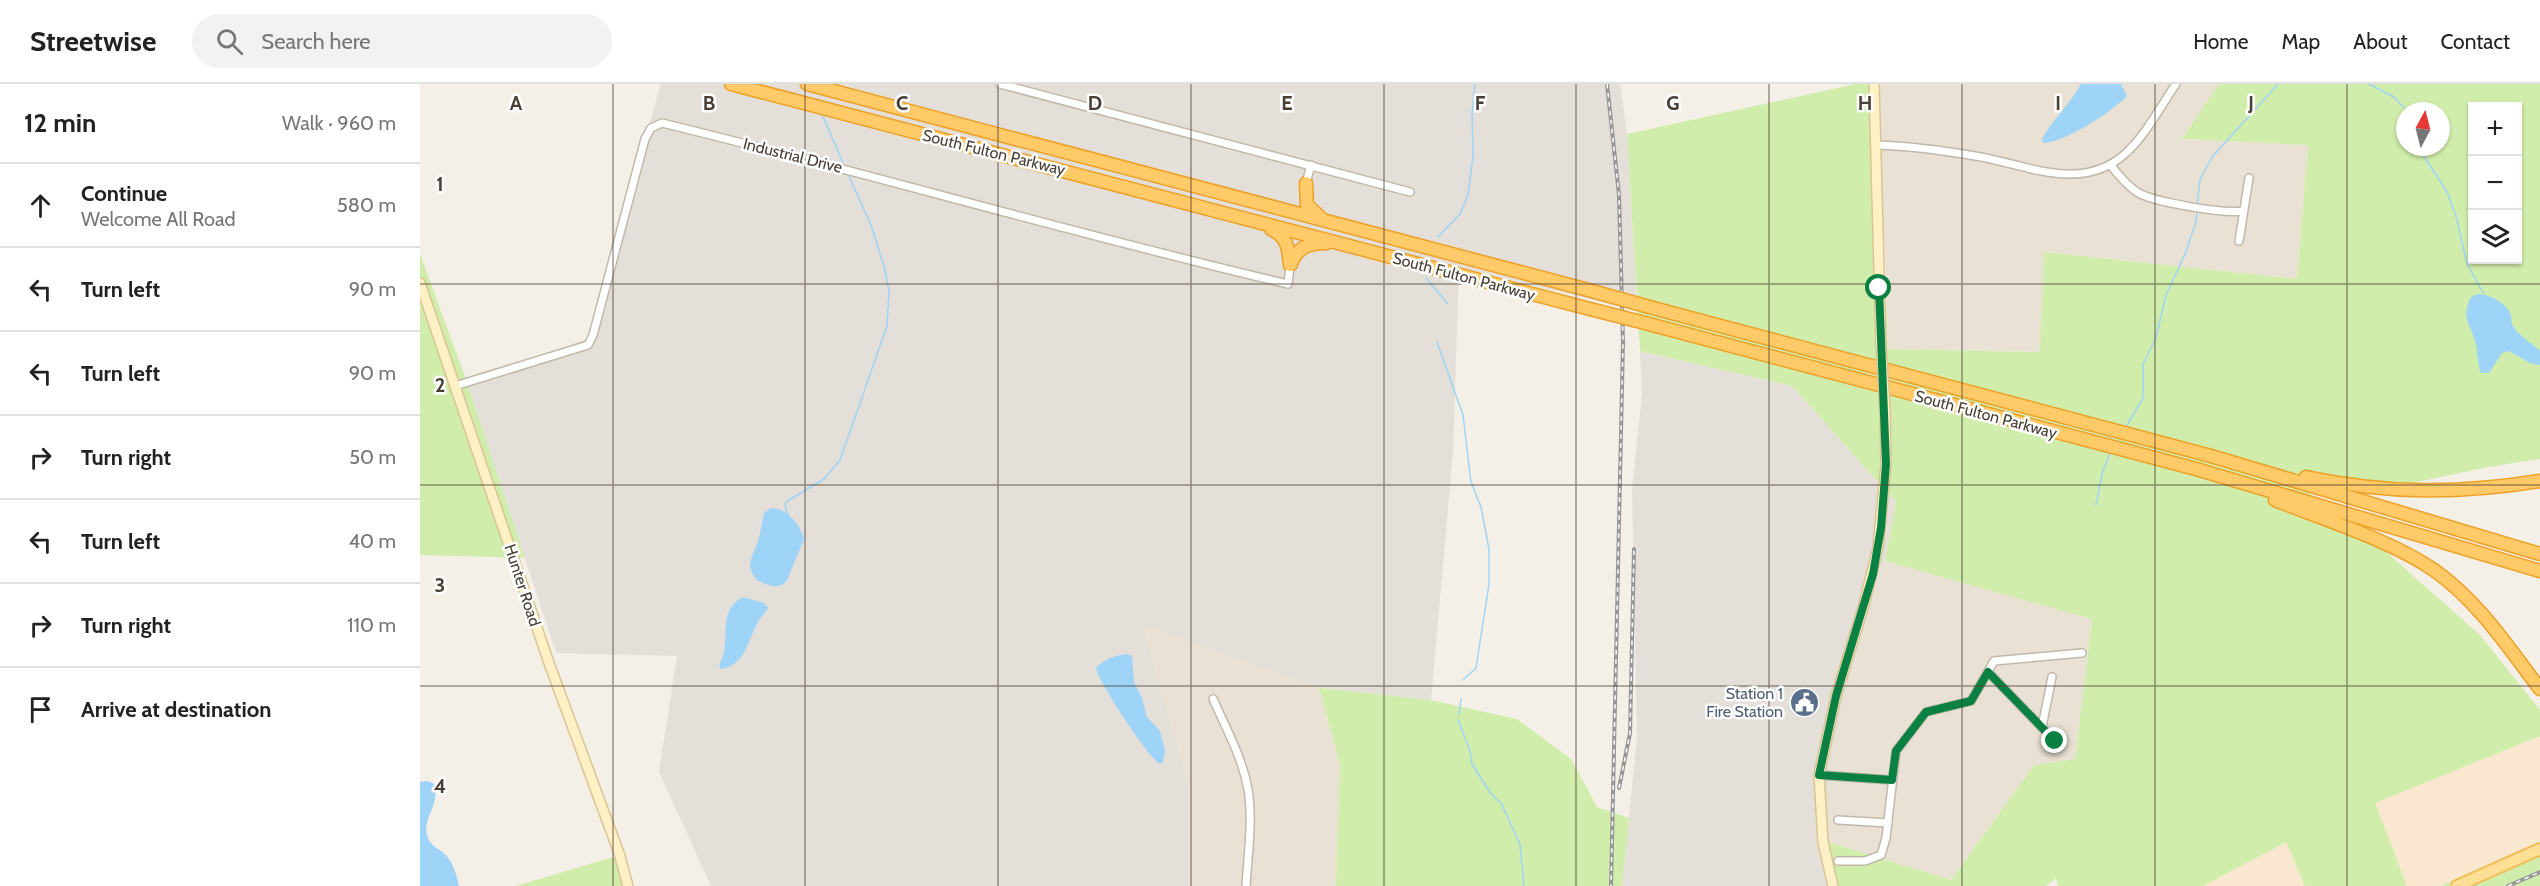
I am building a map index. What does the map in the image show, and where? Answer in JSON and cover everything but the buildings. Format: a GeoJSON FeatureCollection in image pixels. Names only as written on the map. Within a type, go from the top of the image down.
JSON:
{"type":"FeatureCollection","features":[{"type":"Feature","properties":{"kind":"highway","name":"South Fulton Parkway"},"geometry":{"type":"LineString","coordinates":[[731,84],[2196,469]]}},
{"type":"Feature","properties":{"kind":"highway","name":"South Fulton Parkway"},"geometry":{"type":"LineString","coordinates":[[807,84],[2211,456]]}},
{"type":"Feature","properties":{"kind":"highway"},"geometry":{"type":"LineString","coordinates":[[1274,208],[1294,204],[1306,183]]}},
{"type":"Feature","properties":{"kind":"highway"},"geometry":{"type":"LineString","coordinates":[[1306,183],[1307,205],[1311,211],[1326,222]]}},
{"type":"Feature","properties":{"kind":"highway"},"geometry":{"type":"LineString","coordinates":[[1243,217],[1282,236],[1288,247],[1290,265]]}},
{"type":"Feature","properties":{"kind":"highway"},"geometry":{"type":"LineString","coordinates":[[1290,265],[1297,251],[1308,245],[1344,244]]}},
{"type":"Feature","properties":{"kind":"highway"},"geometry":{"type":"LineString","coordinates":[[2211,456],[2315,478],[2365,486],[2424,491],[2483,490],[2540,481]]}},
{"type":"Feature","properties":{"kind":"highway"},"geometry":{"type":"LineString","coordinates":[[2211,456],[2540,554]]}},
{"type":"Feature","properties":{"kind":"highway"},"geometry":{"type":"LineString","coordinates":[[2196,469],[2540,572]]}},
{"type":"Feature","properties":{"kind":"highway"},"geometry":{"type":"LineString","coordinates":[[2196,469],[2396,549],[2434,570],[2476,608],[2540,689]]}},
{"type":"Feature","properties":{"kind":"main road"},"geometry":{"type":"LineString","coordinates":[[2457,886],[2540,849]]}},
{"type":"Feature","properties":{"kind":"street"},"geometry":{"type":"LineString","coordinates":[[1000,84],[1410,192]]}},
{"type":"Feature","properties":{"kind":"street"},"geometry":{"type":"LineString","coordinates":[[1833,886],[1823,842],[1819,775],[1829,724],[1878,548],[1886,464],[1875,190],[1877,145],[1874,84]]}},
{"type":"Feature","properties":{"kind":"street"},"geometry":{"type":"LineString","coordinates":[[1877,145],[1969,155],[2059,174],[2084,174],[2111,165],[2137,141],[2176,84]]}},
{"type":"Feature","properties":{"kind":"street","name":"Industrial Drive"},"geometry":{"type":"LineString","coordinates":[[455,386],[588,345],[593,335],[645,139],[651,128],[662,123],[819,161],[1288,284],[1290,265]]}},
{"type":"Feature","properties":{"kind":"street"},"geometry":{"type":"LineString","coordinates":[[1306,183],[1311,165]]}},
{"type":"Feature","properties":{"kind":"street"},"geometry":{"type":"LineString","coordinates":[[2111,165],[2137,192],[2150,197],[2164,201],[2243,211]]}},
{"type":"Feature","properties":{"kind":"street"},"geometry":{"type":"LineString","coordinates":[[2239,241],[2249,178]]}},
{"type":"Feature","properties":{"kind":"street","name":"Hunter Road"},"geometry":{"type":"LineString","coordinates":[[420,283],[549,663],[619,853],[628,886]]}},
{"type":"Feature","properties":{"kind":"street"},"geometry":{"type":"LineString","coordinates":[[1838,861],[1865,861],[1881,855],[1885,846],[1896,751],[1926,712],[1971,701],[1994,661],[2082,653]]}},
{"type":"Feature","properties":{"kind":"street"},"geometry":{"type":"LineString","coordinates":[[1988,672],[2055,741]]}},
{"type":"Feature","properties":{"kind":"street"},"geometry":{"type":"LineString","coordinates":[[2042,727],[2052,678]]}},
{"type":"Feature","properties":{"kind":"street"},"geometry":{"type":"LineString","coordinates":[[1213,699],[1235,747],[1248,790],[1250,815],[1246,886]]}},
{"type":"Feature","properties":{"kind":"street"},"geometry":{"type":"LineString","coordinates":[[1819,775],[1892,780]]}},
{"type":"Feature","properties":{"kind":"street"},"geometry":{"type":"LineString","coordinates":[[1838,820],[1888,823]]}},
{"type":"Feature","properties":{"kind":"shaded area"},"geometry":{"type":"Polygon","coordinates":[[[661,84],[1620,84],[1627,134],[1637,311],[1459,267],[1453,452],[1431,700],[1319,688],[1142,624],[1189,787],[1188,886],[711,886],[659,772],[677,656],[556,653],[467,382],[587,339],[661,84]]]}},
{"type":"Feature","properties":{"kind":"shaded area"},"geometry":{"type":"Polygon","coordinates":[[[1873,84],[2219,84],[2183,139],[2308,145],[2297,279],[2044,252],[2041,352],[1888,349],[1885,248],[1879,205],[1873,84]]]}},
{"type":"Feature","properties":{"kind":"shaded area"},"geometry":{"type":"Polygon","coordinates":[[[1640,351],[1792,386],[1896,502],[1885,561],[1854,664],[1833,749],[1827,801],[1829,847],[1837,886],[1622,886],[1637,737],[1632,490],[1642,394],[1640,351]]]}},
{"type":"Feature","properties":{"kind":"shaded area"},"geometry":{"type":"Polygon","coordinates":[[[1885,561],[2092,618],[2075,759],[2034,765],[1951,880],[1828,842],[1826,801],[1833,749],[1854,664],[1885,561]]]}},
{"type":"Feature","properties":{"kind":"shaded area"},"geometry":{"type":"Polygon","coordinates":[[[1141,623],[1319,688],[1340,764],[1336,886],[1188,886],[1189,787],[1141,623]]]}},
{"type":"Feature","properties":{"kind":"shaded area"},"geometry":{"type":"Polygon","coordinates":[[[2540,736],[2540,842],[2440,886],[2407,886],[2374,803],[2540,736]]]}},
{"type":"Feature","properties":{"kind":"shaded area"},"geometry":{"type":"Polygon","coordinates":[[[2286,842],[2305,886],[2203,886],[2286,842]]]}},
{"type":"Feature","properties":{"kind":"green space"},"geometry":{"type":"Polygon","coordinates":[[[1856,84],[1873,84],[1888,349],[2040,352],[2044,252],[2297,279],[2308,145],[2182,139],[2219,84],[2540,84],[2540,459],[2488,467],[2384,489],[2300,486],[2383,549],[2480,635],[2540,710],[2540,736],[2375,803],[2407,886],[2305,886],[2286,842],[2203,886],[2058,886],[2056,878],[2046,886],[1837,886],[1828,842],[1951,880],[2034,765],[2075,759],[2092,619],[1885,561],[1896,502],[1792,386],[1640,351],[1627,134],[1856,84]]]}},
{"type":"Feature","properties":{"kind":"green space"},"geometry":{"type":"Polygon","coordinates":[[[420,254],[467,382],[525,558],[420,555],[420,254]]]}},
{"type":"Feature","properties":{"kind":"green space"},"geometry":{"type":"Polygon","coordinates":[[[1319,688],[1431,700],[1517,719],[1571,759],[1597,807],[1629,818],[1622,886],[1336,886],[1340,764],[1319,688]]]}},
{"type":"Feature","properties":{"kind":"green space"},"geometry":{"type":"Polygon","coordinates":[[[2540,842],[2540,886],[2440,886],[2540,842]]]}},
{"type":"Feature","properties":{"kind":"green space"},"geometry":{"type":"Polygon","coordinates":[[[623,854],[629,886],[516,886],[623,854]]]}},
{"type":"Feature","properties":{"kind":"water"},"geometry":{"type":"Polygon","coordinates":[[[2081,84],[2121,84],[2127,96],[2087,126],[2063,138],[2043,143],[2042,139],[2046,132],[2081,84]]]}},
{"type":"Feature","properties":{"kind":"water"},"geometry":{"type":"Polygon","coordinates":[[[2477,294],[2492,298],[2506,307],[2515,329],[2540,351],[2540,365],[2530,363],[2509,351],[2502,353],[2489,373],[2481,373],[2476,344],[2466,312],[2470,298],[2477,294]]]}},
{"type":"Feature","properties":{"kind":"water"},"geometry":{"type":"Polygon","coordinates":[[[771,508],[782,511],[792,518],[804,539],[787,580],[777,586],[757,580],[750,565],[764,513],[771,508]]]}},
{"type":"Feature","properties":{"kind":"water"},"geometry":{"type":"Polygon","coordinates":[[[743,597],[764,603],[768,608],[759,620],[741,657],[729,667],[720,669],[728,614],[736,602],[743,597]]]}},
{"type":"Feature","properties":{"kind":"water"},"geometry":{"type":"Polygon","coordinates":[[[1128,654],[1132,656],[1134,682],[1142,698],[1147,717],[1160,731],[1165,750],[1163,762],[1160,764],[1146,750],[1125,720],[1096,668],[1110,658],[1128,654]]]}},
{"type":"Feature","properties":{"kind":"water"},"geometry":{"type":"Polygon","coordinates":[[[427,781],[435,784],[436,792],[427,822],[427,835],[431,843],[451,862],[459,886],[420,886],[420,782],[427,781]]]}},
{"type":"Feature","properties":{"kind":"waterway"},"geometry":{"type":"LineString","coordinates":[[1438,237],[1460,214],[1468,195],[1473,156],[1472,114],[1475,84]]}},
{"type":"Feature","properties":{"kind":"waterway"},"geometry":{"type":"LineString","coordinates":[[2197,206],[2200,179],[2212,157],[2278,84]]}},
{"type":"Feature","properties":{"kind":"waterway"},"geometry":{"type":"LineString","coordinates":[[2369,84],[2394,97],[2399,102]]}},
{"type":"Feature","properties":{"kind":"waterway"},"geometry":{"type":"LineString","coordinates":[[822,114],[843,163]]}},
{"type":"Feature","properties":{"kind":"waterway"},"geometry":{"type":"LineString","coordinates":[[2424,156],[2447,192],[2456,216],[2467,264],[2484,294]]}},
{"type":"Feature","properties":{"kind":"waterway"},"geometry":{"type":"LineString","coordinates":[[788,515],[786,502],[824,479],[840,460],[887,326],[889,291],[884,266],[871,225],[848,174]]}},
{"type":"Feature","properties":{"kind":"waterway"},"geometry":{"type":"LineString","coordinates":[[2126,427],[2143,398],[2143,364],[2156,338],[2166,295],[2185,254],[2196,222],[2197,211]]}},
{"type":"Feature","properties":{"kind":"waterway"},"geometry":{"type":"LineString","coordinates":[[1426,278],[1448,304]]}},
{"type":"Feature","properties":{"kind":"waterway"},"geometry":{"type":"LineString","coordinates":[[1437,342],[1463,415],[1471,482],[1481,507],[1489,549],[1489,584],[1476,668],[1463,680]]}},
{"type":"Feature","properties":{"kind":"waterway"},"geometry":{"type":"LineString","coordinates":[[2096,505],[2102,474],[2111,451]]}},
{"type":"Feature","properties":{"kind":"waterway"},"geometry":{"type":"LineString","coordinates":[[1459,714],[1461,699]]}},
{"type":"Feature","properties":{"kind":"waterway"},"geometry":{"type":"LineString","coordinates":[[1458,720],[1470,751],[1472,764],[1491,794],[1501,803],[1520,844],[1524,886]]}},
{"type":"Feature","properties":{"kind":"railway"},"geometry":{"type":"LineString","coordinates":[[1607,84],[1619,195],[1623,342],[1611,886]]}},
{"type":"Feature","properties":{"kind":"railway"},"geometry":{"type":"LineString","coordinates":[[1619,788],[1630,733],[1634,549]]}},
{"type":"Feature","properties":{"kind":"railway"},"geometry":{"type":"LineString","coordinates":[[2508,886],[2540,872]]}},
{"type":"Feature","properties":{"kind":"place","name":"Station 1 Fire Station"},"geometry":{"type":"Point","coordinates":[1804,702]}},
{"type":"Feature","properties":{"kind":"route"},"geometry":{"type":"LineString","coordinates":[[1879,288],[1886,464],[1881,528],[1873,574],[1826,733],[1819,775],[1892,780],[1896,751],[1926,712],[1971,701],[1988,672],[2055,741]]}}]}
